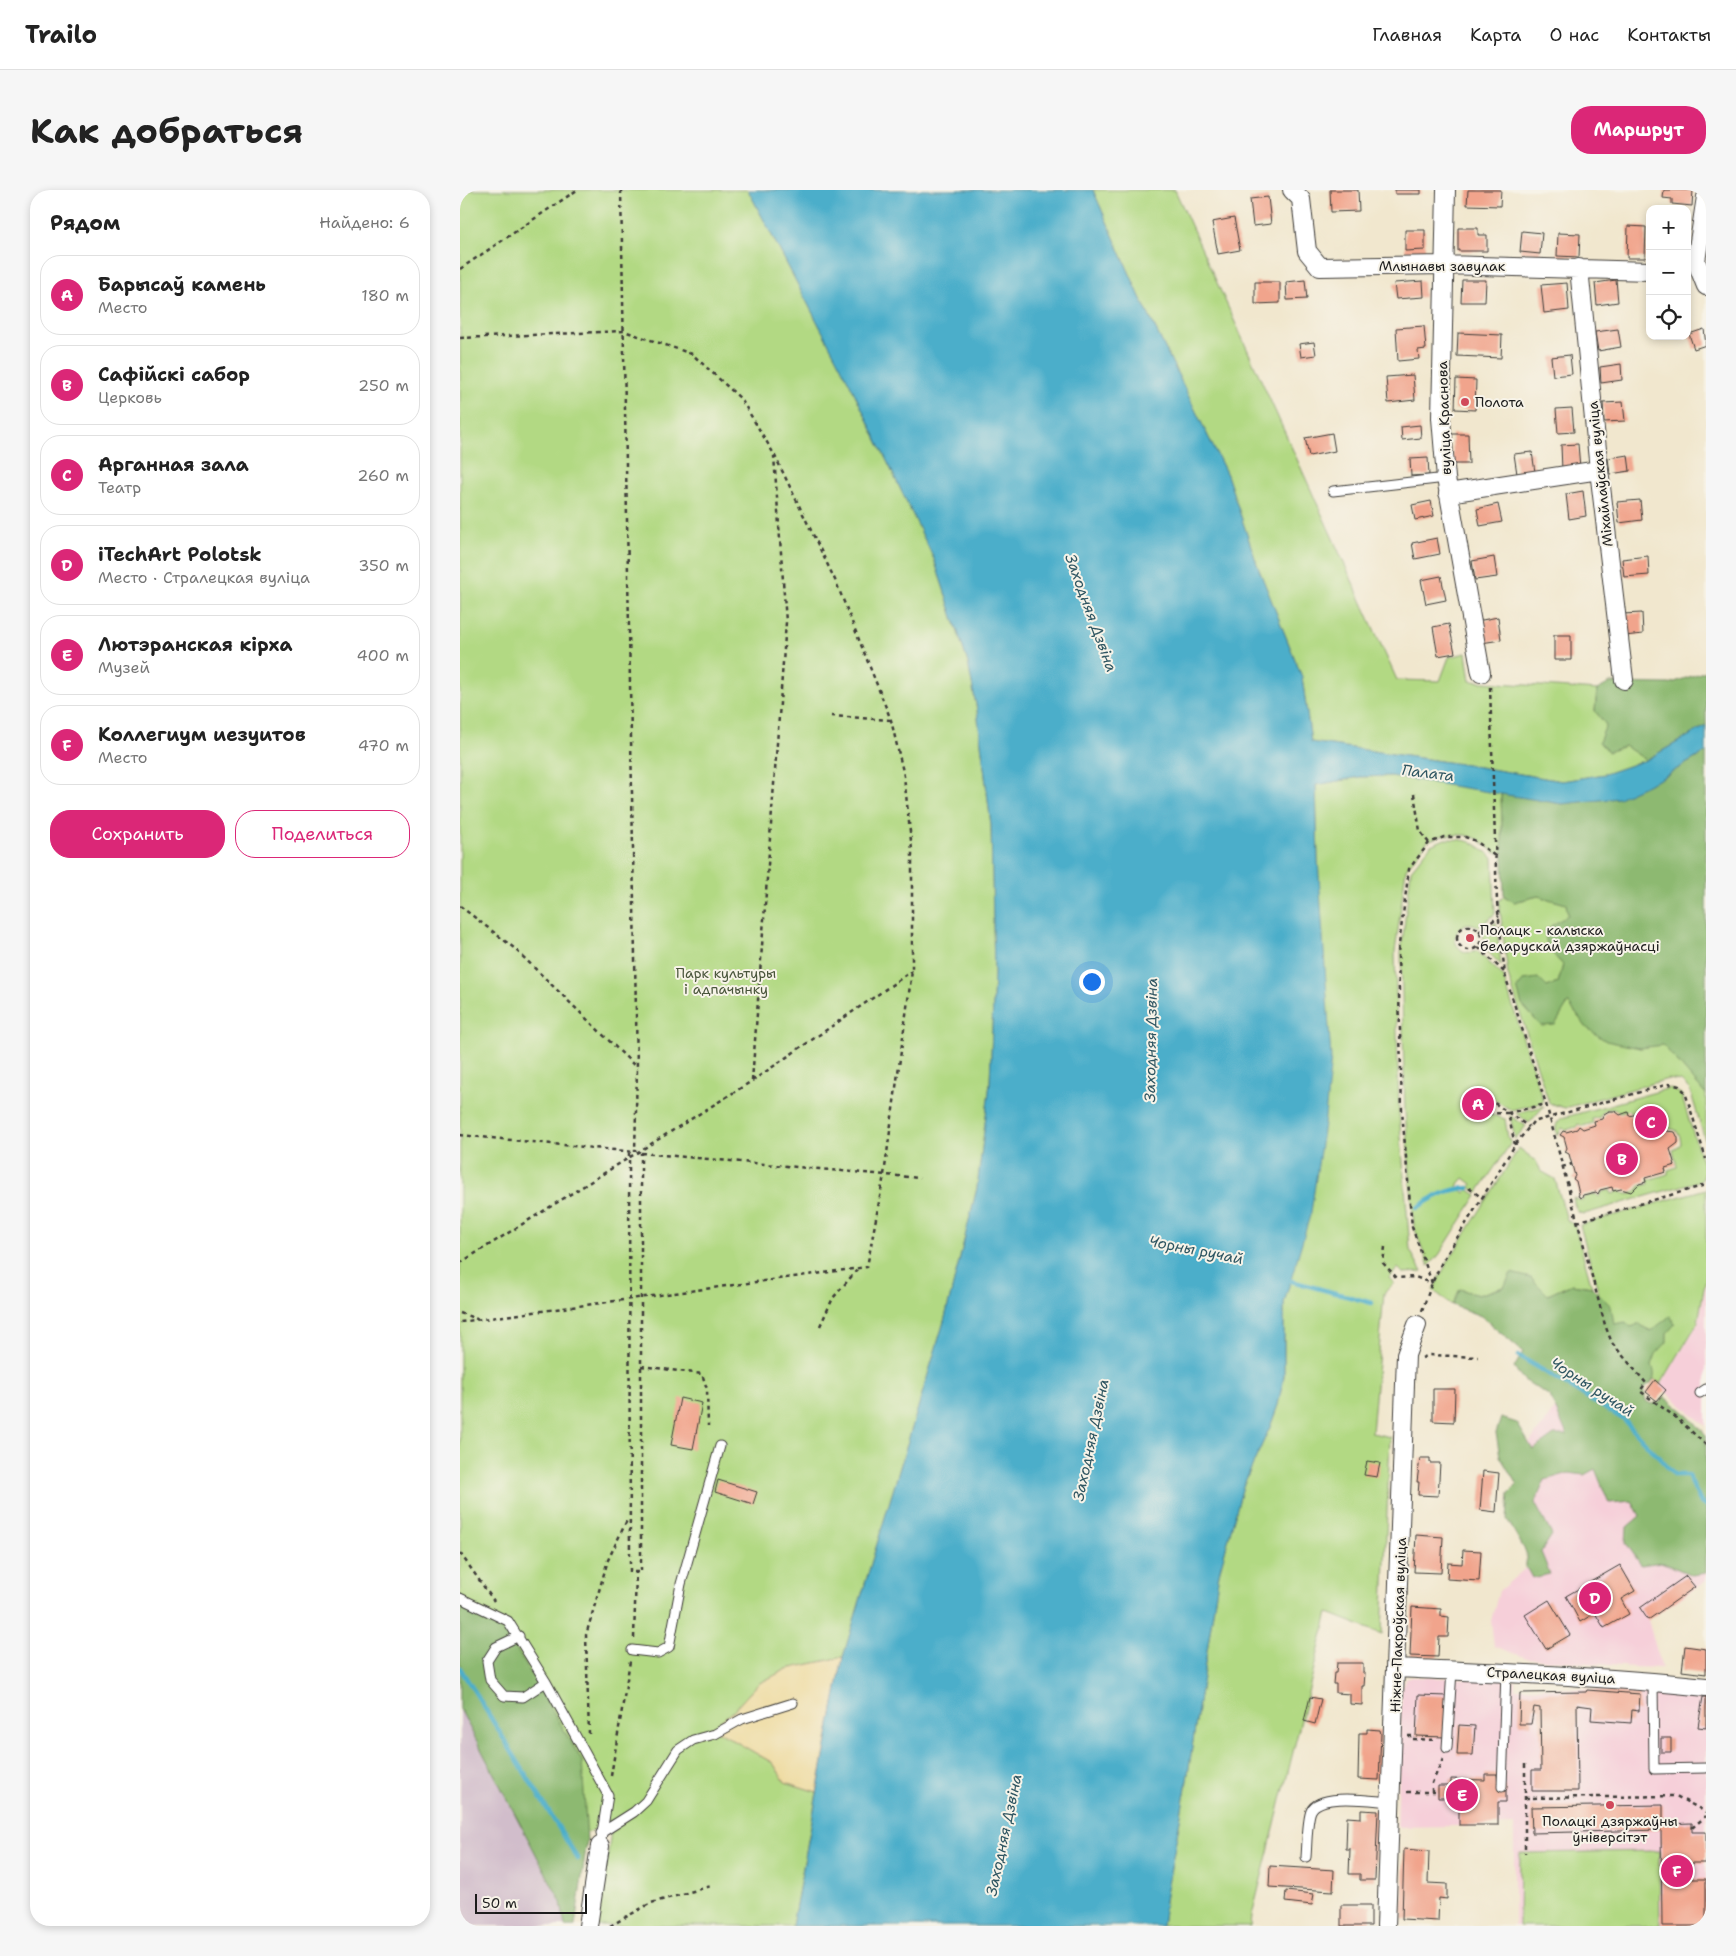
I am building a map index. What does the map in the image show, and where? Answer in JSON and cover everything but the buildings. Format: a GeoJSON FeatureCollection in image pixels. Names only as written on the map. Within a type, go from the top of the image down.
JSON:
{"type":"FeatureCollection","features":[{"type":"Feature","properties":{"kind":"street","name":"Млынавы завулак"},"geometry":{"type":"LineString","coordinates":[[1292,190],[1301,199],[1307,251],[1320,267],[1444,265],[1646,270]]}},
{"type":"Feature","properties":{"kind":"street","name":"вуліца Краснова"},"geometry":{"type":"LineString","coordinates":[[1446,190],[1441,418],[1447,485],[1485,678]]}},
{"type":"Feature","properties":{"kind":"street"},"geometry":{"type":"LineString","coordinates":[[1706,197],[1692,262],[1706,286]]}},
{"type":"Feature","properties":{"kind":"street","name":"Міхайлаўская вуліца"},"geometry":{"type":"LineString","coordinates":[[1579,268],[1599,470],[1624,680]]}},
{"type":"Feature","properties":{"kind":"street"},"geometry":{"type":"LineString","coordinates":[[1447,485],[1599,470]]}},
{"type":"Feature","properties":{"kind":"street","name":"Ніжне-Пакроўская вуліца"},"geometry":{"type":"LineString","coordinates":[[1386,1926],[1398,1797],[1396,1668],[1406,1355],[1417,1325]]}},
{"type":"Feature","properties":{"kind":"street","name":"Стралецкая вуліца"},"geometry":{"type":"LineString","coordinates":[[1396,1668],[1506,1672],[1653,1681],[1706,1687]]}},
{"type":"Feature","properties":{"kind":"street"},"geometry":{"type":"LineString","coordinates":[[588,1926],[601,1840]]}},
{"type":"Feature","properties":{"kind":"lane"},"geometry":{"type":"LineString","coordinates":[[1333,491],[1447,485]]}},
{"type":"Feature","properties":{"kind":"lane"},"geometry":{"type":"LineString","coordinates":[[632,1650],[658,1653],[669,1647],[680,1584],[720,1446]]}},
{"type":"Feature","properties":{"kind":"lane"},"geometry":{"type":"LineString","coordinates":[[460,1598],[508,1621],[546,1682],[608,1794],[601,1840]]}},
{"type":"Feature","properties":{"kind":"lane"},"geometry":{"type":"LineString","coordinates":[[519,1636],[496,1647],[487,1662],[490,1680],[504,1696],[522,1697],[546,1682]]}},
{"type":"Feature","properties":{"kind":"lane"},"geometry":{"type":"LineString","coordinates":[[1448,1745],[1452,1670]]}},
{"type":"Feature","properties":{"kind":"lane"},"geometry":{"type":"LineString","coordinates":[[1502,1787],[1506,1672]]}},
{"type":"Feature","properties":{"kind":"lane"},"geometry":{"type":"LineString","coordinates":[[1653,1681],[1654,1769],[1706,1768]]}},
{"type":"Feature","properties":{"kind":"lane"},"geometry":{"type":"LineString","coordinates":[[601,1840],[646,1801],[678,1750],[693,1740],[715,1734],[742,1719],[793,1703]]}},
{"type":"Feature","properties":{"kind":"lane"},"geometry":{"type":"LineString","coordinates":[[1306,1857],[1310,1811],[1317,1802],[1331,1799],[1398,1797]]}},
{"type":"Feature","properties":{"kind":"path"},"geometry":{"type":"LineString","coordinates":[[460,269],[577,190]]}},
{"type":"Feature","properties":{"kind":"path"},"geometry":{"type":"LineString","coordinates":[[621,190],[637,1068],[635,1152]]}},
{"type":"Feature","properties":{"kind":"path"},"geometry":{"type":"LineString","coordinates":[[460,338],[624,330],[692,354],[741,399],[774,454],[836,582],[890,720],[904,776],[912,850],[912,971],[884,1174],[867,1267],[858,1270],[460,1322]]}},
{"type":"Feature","properties":{"kind":"path"},"geometry":{"type":"LineString","coordinates":[[752,1081],[786,622],[774,454]]}},
{"type":"Feature","properties":{"kind":"path"},"geometry":{"type":"LineString","coordinates":[[1485,678],[1491,709],[1499,916],[1505,974],[1550,1117],[1605,1325],[1612,1343],[1646,1382],[1640,1390],[1678,1419],[1706,1445]]}},
{"type":"Feature","properties":{"kind":"path"},"geometry":{"type":"LineString","coordinates":[[831,716],[890,720]]}},
{"type":"Feature","properties":{"kind":"path"},"geometry":{"type":"LineString","coordinates":[[1414,794],[1420,831],[1429,843]]}},
{"type":"Feature","properties":{"kind":"path"},"geometry":{"type":"LineString","coordinates":[[1432,1283],[1412,1227],[1402,1111],[1398,952],[1409,869],[1429,843],[1444,837],[1465,837],[1476,841],[1496,856]]}},
{"type":"Feature","properties":{"kind":"path"},"geometry":{"type":"LineString","coordinates":[[460,906],[514,948],[637,1068]]}},
{"type":"Feature","properties":{"kind":"path"},"geometry":{"type":"LineString","coordinates":[[1479,932],[1499,916]]}},
{"type":"Feature","properties":{"kind":"path"},"geometry":{"type":"LineString","coordinates":[[1470,926],[1479,932],[1481,942],[1477,947],[1469,950],[1463,948],[1458,940],[1458,935],[1465,927],[1470,926]]}},
{"type":"Feature","properties":{"kind":"path"},"geometry":{"type":"LineString","coordinates":[[1477,947],[1505,974]]}},
{"type":"Feature","properties":{"kind":"path"},"geometry":{"type":"LineString","coordinates":[[460,1263],[635,1152],[752,1081],[912,971]]}},
{"type":"Feature","properties":{"kind":"path"},"geometry":{"type":"LineString","coordinates":[[1417,1325],[1432,1283],[1442,1262],[1515,1145],[1533,1122],[1669,1084],[1679,1086],[1685,1092],[1706,1159]]}},
{"type":"Feature","properties":{"kind":"path"},"geometry":{"type":"LineString","coordinates":[[1529,1127],[1508,1113],[1480,1093],[1469,1096],[1465,1102],[1469,1114],[1508,1113],[1546,1104]]}},
{"type":"Feature","properties":{"kind":"path"},"geometry":{"type":"LineString","coordinates":[[1508,1113],[1515,1145]]}},
{"type":"Feature","properties":{"kind":"path"},"geometry":{"type":"LineString","coordinates":[[460,1135],[920,1178]]}},
{"type":"Feature","properties":{"kind":"path"},"geometry":{"type":"LineString","coordinates":[[629,1152],[630,1572],[641,1572],[640,1153]]}},
{"type":"Feature","properties":{"kind":"path"},"geometry":{"type":"LineString","coordinates":[[1562,1167],[1572,1164]]}},
{"type":"Feature","properties":{"kind":"path"},"geometry":{"type":"LineString","coordinates":[[1577,1222],[1702,1186],[1706,1182]]}},
{"type":"Feature","properties":{"kind":"path"},"geometry":{"type":"LineString","coordinates":[[1469,1188],[1482,1198]]}},
{"type":"Feature","properties":{"kind":"path"},"geometry":{"type":"LineString","coordinates":[[1384,1247],[1383,1263],[1397,1278],[1415,1277],[1432,1283]]}},
{"type":"Feature","properties":{"kind":"path"},"geometry":{"type":"LineString","coordinates":[[820,1326],[833,1298],[858,1270]]}},
{"type":"Feature","properties":{"kind":"path"},"geometry":{"type":"LineString","coordinates":[[460,1313],[479,1320]]}},
{"type":"Feature","properties":{"kind":"path"},"geometry":{"type":"LineString","coordinates":[[1417,1363],[1421,1358],[1429,1355],[1478,1357]]}},
{"type":"Feature","properties":{"kind":"path"},"geometry":{"type":"LineString","coordinates":[[641,1366],[702,1374],[707,1388],[708,1426]]}},
{"type":"Feature","properties":{"kind":"path"},"geometry":{"type":"LineString","coordinates":[[589,1758],[586,1635],[608,1560],[630,1515]]}},
{"type":"Feature","properties":{"kind":"path"},"geometry":{"type":"LineString","coordinates":[[460,1553],[508,1621]]}},
{"type":"Feature","properties":{"kind":"path"},"geometry":{"type":"LineString","coordinates":[[608,1794],[634,1638],[636,1572]]}},
{"type":"Feature","properties":{"kind":"path"},"geometry":{"type":"LineString","coordinates":[[1407,1736],[1413,1736],[1413,1739],[1448,1745],[1432,1783],[1432,1792]]}},
{"type":"Feature","properties":{"kind":"path"},"geometry":{"type":"LineString","coordinates":[[1525,1764],[1525,1853]]}},
{"type":"Feature","properties":{"kind":"path"},"geometry":{"type":"LineString","coordinates":[[1398,1797],[1438,1792]]}},
{"type":"Feature","properties":{"kind":"path"},"geometry":{"type":"LineString","coordinates":[[1525,1798],[1676,1796],[1706,1814],[1692,1828]]}},
{"type":"Feature","properties":{"kind":"path"},"geometry":{"type":"LineString","coordinates":[[610,1926],[651,1903],[712,1886]]}},
{"type":"Feature","properties":{"kind":"shaded area"},"geometry":{"type":"Polygon","coordinates":[[[1706,1284],[1706,1426],[1661,1386],[1699,1322],[1706,1284]]]}},
{"type":"Feature","properties":{"kind":"shaded area"},"geometry":{"type":"Polygon","coordinates":[[[1557,1406],[1706,1559],[1706,1581],[1648,1620],[1662,1668],[1527,1658],[1494,1646],[1491,1621],[1499,1591],[1528,1566],[1524,1450],[1557,1406]]]}},
{"type":"Feature","properties":{"kind":"shaded area","name":"Полацкі дзяржаўны ўніверсітэт"},"geometry":{"type":"Polygon","coordinates":[[[1412,1677],[1515,1680],[1515,1688],[1587,1689],[1706,1697],[1706,1926],[1514,1926],[1514,1825],[1397,1827],[1402,1687],[1406,1679],[1412,1677]]]}},
{"type":"Feature","properties":{"kind":"shaded area"},"geometry":{"type":"Polygon","coordinates":[[[460,1709],[561,1903],[565,1926],[460,1926],[460,1709]]]}},
{"type":"Feature","properties":{"kind":"green space","name":"Парк культуры і адпачынку"},"geometry":{"type":"Polygon","coordinates":[[[460,190],[748,190],[850,384],[934,559],[968,663],[977,710],[991,825],[994,973],[990,1083],[977,1188],[945,1318],[843,1657],[787,1669],[758,1684],[733,1711],[712,1728],[773,1763],[785,1782],[817,1792],[792,1926],[597,1926],[612,1820],[577,1838],[460,1652],[460,190]]]}},
{"type":"Feature","properties":{"kind":"green space"},"geometry":{"type":"Polygon","coordinates":[[[1093,190],[1175,190],[1397,680],[1440,681],[1449,657],[1466,653],[1470,681],[1597,690],[1595,711],[1625,745],[1646,760],[1605,774],[1562,781],[1311,742],[1302,677],[1258,567],[1227,475],[1140,297],[1093,190]]]}},
{"type":"Feature","properties":{"kind":"green space"},"geometry":{"type":"Polygon","coordinates":[[[1706,671],[1706,726],[1646,760],[1625,746],[1608,752],[1599,742],[1606,725],[1595,711],[1597,690],[1610,683],[1669,684],[1706,671]]]}},
{"type":"Feature","properties":{"kind":"green space"},"geometry":{"type":"Polygon","coordinates":[[[1706,752],[1706,1095],[1663,1045],[1640,1048],[1606,1041],[1587,1028],[1568,1003],[1555,1025],[1541,1026],[1522,1005],[1517,988],[1524,980],[1538,978],[1547,987],[1558,983],[1563,965],[1547,947],[1545,930],[1568,915],[1566,904],[1538,896],[1514,902],[1504,896],[1501,793],[1562,804],[1660,779],[1706,752]]]}},
{"type":"Feature","properties":{"kind":"green space"},"geometry":{"type":"Polygon","coordinates":[[[1391,776],[1501,793],[1503,853],[1495,853],[1478,839],[1465,835],[1443,835],[1428,841],[1406,869],[1395,952],[1399,1112],[1410,1250],[1422,1272],[1403,1273],[1398,1268],[1389,1278],[1394,1283],[1384,1293],[1372,1433],[1390,1437],[1382,1634],[1328,1613],[1252,1915],[1251,1926],[1162,1926],[1166,1894],[1185,1793],[1219,1573],[1243,1486],[1270,1427],[1278,1405],[1284,1376],[1284,1303],[1290,1281],[1318,860],[1316,785],[1360,777],[1391,776]]]}},
{"type":"Feature","properties":{"kind":"green space"},"geometry":{"type":"Polygon","coordinates":[[[1445,839],[1471,842],[1493,858],[1495,914],[1479,927],[1470,924],[1463,925],[1457,931],[1455,941],[1463,951],[1469,953],[1477,951],[1503,976],[1543,1100],[1542,1103],[1511,1110],[1479,1090],[1463,1096],[1461,1108],[1465,1117],[1493,1115],[1505,1119],[1508,1138],[1511,1143],[1478,1192],[1470,1187],[1472,1184],[1464,1178],[1457,1186],[1465,1193],[1468,1189],[1477,1195],[1439,1255],[1429,1266],[1414,1227],[1405,1111],[1401,952],[1411,870],[1431,845],[1445,839]]]}},
{"type":"Feature","properties":{"kind":"green space"},"geometry":{"type":"Polygon","coordinates":[[[1504,896],[1514,902],[1538,896],[1567,904],[1568,916],[1547,947],[1563,965],[1558,983],[1547,987],[1555,1024],[1568,1003],[1587,1028],[1640,1048],[1663,1044],[1706,1095],[1706,1143],[1690,1090],[1681,1081],[1668,1079],[1565,1108],[1549,1103],[1508,975],[1499,901],[1504,896]]]}},
{"type":"Feature","properties":{"kind":"green space"},"geometry":{"type":"Polygon","coordinates":[[[1496,922],[1501,965],[1482,946],[1484,942],[1483,933],[1496,922]]]}},
{"type":"Feature","properties":{"kind":"green space"},"geometry":{"type":"Polygon","coordinates":[[[1670,1088],[1681,1094],[1705,1171],[1703,1178],[1699,1181],[1584,1214],[1579,1212],[1576,1209],[1573,1198],[1582,1201],[1584,1197],[1596,1194],[1599,1197],[1602,1192],[1610,1190],[1612,1194],[1620,1191],[1631,1194],[1640,1186],[1649,1184],[1648,1180],[1668,1174],[1668,1170],[1677,1167],[1673,1150],[1681,1144],[1680,1137],[1676,1130],[1667,1128],[1663,1111],[1653,1113],[1651,1108],[1630,1113],[1629,1110],[1620,1112],[1608,1109],[1600,1117],[1592,1119],[1593,1123],[1583,1126],[1578,1124],[1576,1127],[1566,1130],[1562,1128],[1557,1136],[1556,1128],[1558,1122],[1562,1118],[1670,1088]]]}},
{"type":"Feature","properties":{"kind":"green space"},"geometry":{"type":"Polygon","coordinates":[[[1544,1106],[1529,1123],[1516,1113],[1544,1106]]]}},
{"type":"Feature","properties":{"kind":"green space"},"geometry":{"type":"Polygon","coordinates":[[[1510,1116],[1526,1126],[1515,1139],[1510,1116]]]}},
{"type":"Feature","properties":{"kind":"green space"},"geometry":{"type":"Polygon","coordinates":[[[1519,1148],[1536,1161],[1541,1171],[1555,1179],[1567,1220],[1575,1226],[1592,1287],[1572,1284],[1548,1295],[1531,1278],[1478,1295],[1460,1289],[1452,1305],[1433,1290],[1446,1265],[1519,1148]]]}},
{"type":"Feature","properties":{"kind":"green space"},"geometry":{"type":"Polygon","coordinates":[[[1706,1189],[1706,1277],[1698,1322],[1661,1384],[1654,1379],[1650,1384],[1607,1323],[1580,1225],[1706,1189]]]}},
{"type":"Feature","properties":{"kind":"green space"},"geometry":{"type":"Polygon","coordinates":[[[1511,1273],[1531,1278],[1548,1295],[1572,1284],[1592,1287],[1611,1306],[1614,1324],[1626,1322],[1631,1327],[1639,1324],[1651,1331],[1670,1316],[1675,1324],[1667,1333],[1667,1342],[1656,1354],[1652,1365],[1653,1379],[1643,1389],[1646,1401],[1651,1404],[1661,1402],[1664,1396],[1689,1416],[1706,1435],[1706,1573],[1692,1575],[1661,1562],[1641,1565],[1626,1543],[1627,1527],[1640,1516],[1632,1501],[1609,1503],[1595,1469],[1584,1475],[1569,1473],[1545,1480],[1535,1503],[1552,1535],[1541,1552],[1550,1574],[1532,1578],[1526,1567],[1526,1552],[1507,1519],[1509,1493],[1517,1485],[1500,1456],[1496,1433],[1501,1418],[1517,1423],[1533,1450],[1554,1435],[1567,1435],[1550,1396],[1524,1380],[1514,1368],[1523,1352],[1481,1316],[1452,1305],[1460,1289],[1478,1295],[1504,1287],[1511,1273]]]}},
{"type":"Feature","properties":{"kind":"green space"},"geometry":{"type":"Polygon","coordinates":[[[460,1606],[504,1628],[582,1761],[587,1841],[575,1926],[565,1926],[561,1902],[460,1709],[460,1606]]]}},
{"type":"Feature","properties":{"kind":"green space"},"geometry":{"type":"Polygon","coordinates":[[[1659,1851],[1660,1926],[1519,1926],[1520,1853],[1659,1851]]]}},
{"type":"Feature","properties":{"kind":"sand"},"geometry":{"type":"Polygon","coordinates":[[[843,1657],[817,1792],[785,1782],[773,1763],[712,1728],[733,1711],[758,1684],[787,1669],[843,1657]]]}},
{"type":"Feature","properties":{"kind":"water"},"geometry":{"type":"Polygon","coordinates":[[[748,190],[1093,190],[1140,297],[1227,475],[1258,567],[1302,677],[1311,742],[1562,781],[1605,774],[1646,760],[1706,726],[1706,752],[1660,779],[1619,798],[1562,804],[1391,776],[1360,777],[1316,785],[1318,860],[1331,1058],[1325,1117],[1311,1212],[1284,1303],[1284,1376],[1278,1405],[1243,1486],[1219,1573],[1185,1793],[1166,1894],[1162,1926],[792,1926],[843,1657],[945,1318],[977,1188],[990,1083],[994,973],[991,825],[977,710],[968,663],[934,559],[850,384],[748,190]]]}},
{"type":"Feature","properties":{"kind":"waterway"},"geometry":{"type":"LineString","coordinates":[[1417,1208],[1441,1194],[1469,1188]]}},
{"type":"Feature","properties":{"kind":"waterway","name":"Чорны ручай"},"geometry":{"type":"LineString","coordinates":[[1284,1279],[1372,1303]]}},
{"type":"Feature","properties":{"kind":"waterway","name":"Чорны ручай"},"geometry":{"type":"LineString","coordinates":[[1519,1356],[1623,1419],[1675,1475],[1688,1475],[1701,1503],[1706,1506]]}},
{"type":"Feature","properties":{"kind":"waterway"},"geometry":{"type":"LineString","coordinates":[[460,1668],[578,1859]]}},
{"type":"Feature","properties":{"kind":"place","name":"Полота"},"geometry":{"type":"Point","coordinates":[1465,402]}},
{"type":"Feature","properties":{"kind":"place","name":"Полацк - калыска беларускай дзяржаўнасці"},"geometry":{"type":"Point","coordinates":[1470,938]}},
{"type":"Feature","properties":{"kind":"place","name":"Барысаў камень"},"geometry":{"type":"Point","coordinates":[1478,1104]}},
{"type":"Feature","properties":{"kind":"place","name":"Арганная зала"},"geometry":{"type":"Point","coordinates":[1651,1122]}},
{"type":"Feature","properties":{"kind":"place","name":"Сафійскі сабор"},"geometry":{"type":"Point","coordinates":[1622,1159]}},
{"type":"Feature","properties":{"kind":"place","name":"iTechArt Polotsk"},"geometry":{"type":"Point","coordinates":[1595,1598]}},
{"type":"Feature","properties":{"kind":"place","name":"Лютэранская кірха"},"geometry":{"type":"Point","coordinates":[1462,1795]}},
{"type":"Feature","properties":{"kind":"place","name":"Полацкі дзяржаўны ўніверсітэт"},"geometry":{"type":"Point","coordinates":[1610,1805]}},
{"type":"Feature","properties":{"kind":"place","name":"Коллегиум иезуитов"},"geometry":{"type":"Point","coordinates":[1677,1871]}},
{"type":"Feature","properties":{"kind":"water label","name":"Заходняя Дзвіна"},"geometry":{"type":"Point","coordinates":[1091,613]}},
{"type":"Feature","properties":{"kind":"water label","name":"Палата"},"geometry":{"type":"Point","coordinates":[1428,773]}},
{"type":"Feature","properties":{"kind":"water label","name":"Заходняя Дзвіна"},"geometry":{"type":"Point","coordinates":[1151,1040]}},
{"type":"Feature","properties":{"kind":"water label","name":"Заходняя Дзвіна"},"geometry":{"type":"Point","coordinates":[1091,1440]}},
{"type":"Feature","properties":{"kind":"water label","name":"Заходняя Дзвіна"},"geometry":{"type":"Point","coordinates":[1004,1835]}}]}
